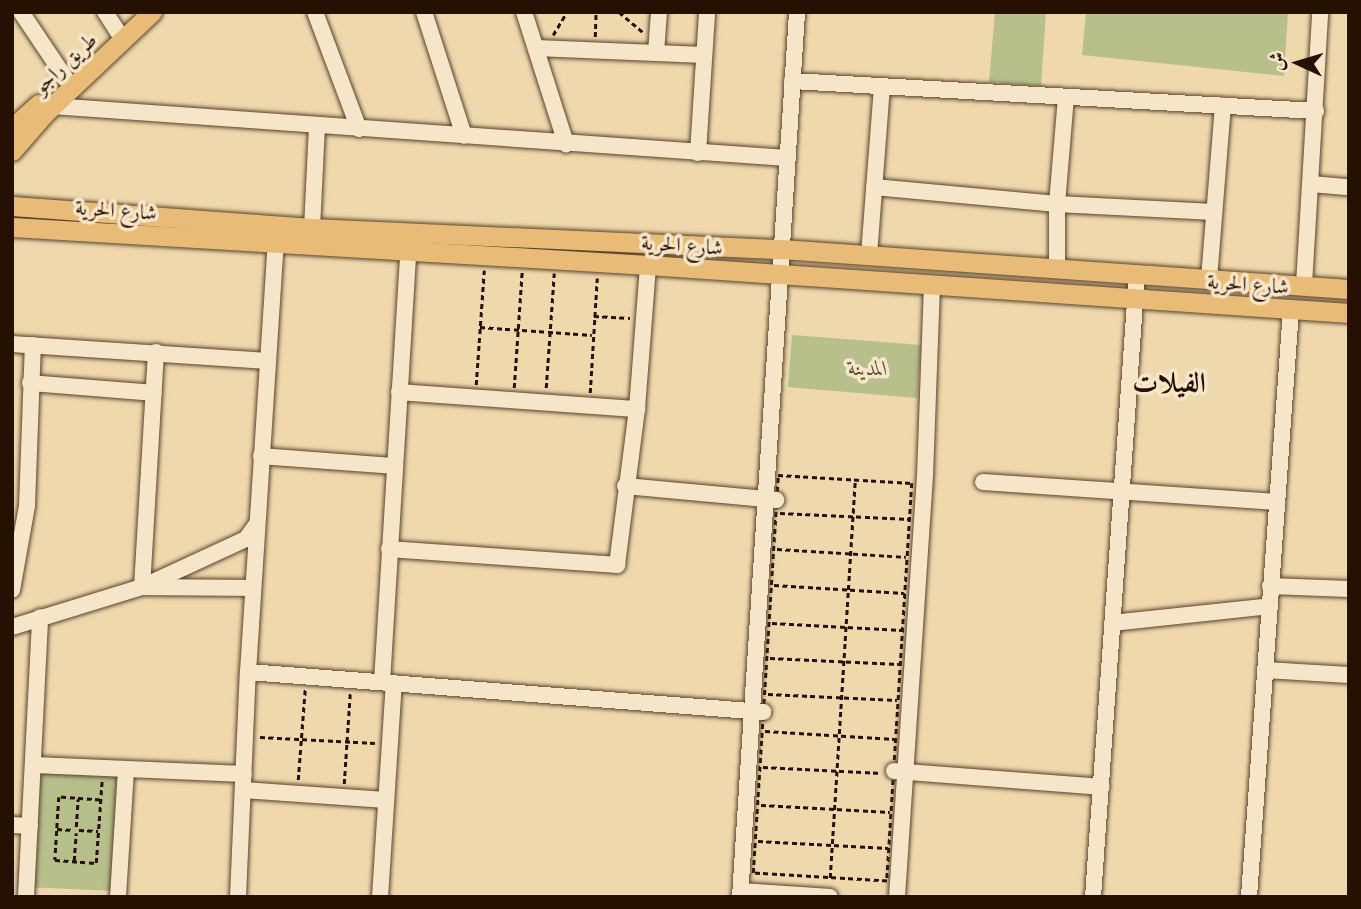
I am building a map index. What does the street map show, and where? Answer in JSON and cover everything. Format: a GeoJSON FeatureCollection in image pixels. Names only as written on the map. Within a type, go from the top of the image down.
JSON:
{"type":"FeatureCollection","features":[{"type":"Feature","properties":{"kind":"main road","name":"طريق راجو"},"geometry":{"type":"LineString","coordinates":[[12,128],[118,32],[136,12]]}},
{"type":"Feature","properties":{"kind":"main road","name":"طريق راجو"},"geometry":{"type":"LineString","coordinates":[[12,151],[52,106],[152,12]]}},
{"type":"Feature","properties":{"kind":"main road","name":"شارع الحرية"},"geometry":{"type":"LineString","coordinates":[[12,206],[201,230],[276,243],[357,239],[781,249],[1349,289]]}},
{"type":"Feature","properties":{"kind":"main road","name":"شارع الحرية"},"geometry":{"type":"LineString","coordinates":[[12,227],[201,230],[312,228],[408,251],[1349,313]]}},
{"type":"Feature","properties":{"kind":"street"},"geometry":{"type":"LineString","coordinates":[[21,12],[66,79]]}},
{"type":"Feature","properties":{"kind":"street"},"geometry":{"type":"LineString","coordinates":[[105,12],[118,32]]}},
{"type":"Feature","properties":{"kind":"street"},"geometry":{"type":"LineString","coordinates":[[315,12],[359,129]]}},
{"type":"Feature","properties":{"kind":"street"},"geometry":{"type":"LineString","coordinates":[[424,12],[464,136]]}},
{"type":"Feature","properties":{"kind":"street"},"geometry":{"type":"LineString","coordinates":[[524,12],[542,44],[566,144]]}},
{"type":"Feature","properties":{"kind":"street"},"geometry":{"type":"LineString","coordinates":[[656,53],[659,12]]}},
{"type":"Feature","properties":{"kind":"street"},"geometry":{"type":"LineString","coordinates":[[698,153],[707,12]]}},
{"type":"Feature","properties":{"kind":"street"},"geometry":{"type":"LineString","coordinates":[[797,12],[779,274],[772,504],[758,711],[741,894],[830,897]]}},
{"type":"Feature","properties":{"kind":"street"},"geometry":{"type":"LineString","coordinates":[[1304,285],[1320,12]]}},
{"type":"Feature","properties":{"kind":"street"},"geometry":{"type":"LineString","coordinates":[[542,44],[704,55]]}},
{"type":"Feature","properties":{"kind":"street"},"geometry":{"type":"LineString","coordinates":[[792,81],[1316,111]]}},
{"type":"Feature","properties":{"kind":"street"},"geometry":{"type":"LineString","coordinates":[[869,255],[882,86]]}},
{"type":"Feature","properties":{"kind":"street"},"geometry":{"type":"LineString","coordinates":[[1057,268],[1057,204],[1066,97]]}},
{"type":"Feature","properties":{"kind":"street"},"geometry":{"type":"LineString","coordinates":[[52,106],[787,158]]}},
{"type":"Feature","properties":{"kind":"street"},"geometry":{"type":"LineString","coordinates":[[1209,279],[1223,106]]}},
{"type":"Feature","properties":{"kind":"street"},"geometry":{"type":"LineString","coordinates":[[312,228],[317,126]]}},
{"type":"Feature","properties":{"kind":"street"},"geometry":{"type":"LineString","coordinates":[[1311,184],[1349,187]]}},
{"type":"Feature","properties":{"kind":"street"},"geometry":{"type":"LineString","coordinates":[[874,187],[1057,204],[1214,212]]}},
{"type":"Feature","properties":{"kind":"street"},"geometry":{"type":"LineString","coordinates":[[238,897],[248,672],[276,243]]}},
{"type":"Feature","properties":{"kind":"street"},"geometry":{"type":"LineString","coordinates":[[380,897],[390,744],[390,548],[408,251]]}},
{"type":"Feature","properties":{"kind":"street"},"geometry":{"type":"LineString","coordinates":[[390,548],[617,565],[625,486],[637,409],[648,265]]}},
{"type":"Feature","properties":{"kind":"street"},"geometry":{"type":"LineString","coordinates":[[1093,897],[1137,274]]}},
{"type":"Feature","properties":{"kind":"street"},"geometry":{"type":"LineString","coordinates":[[897,897],[898,772],[925,477],[932,284]]}},
{"type":"Feature","properties":{"kind":"street"},"geometry":{"type":"LineString","coordinates":[[1249,897],[1291,309]]}},
{"type":"Feature","properties":{"kind":"street"},"geometry":{"type":"LineString","coordinates":[[12,344],[267,360]]}},
{"type":"Feature","properties":{"kind":"street"},"geometry":{"type":"LineString","coordinates":[[12,590],[14,562],[27,506],[20,462],[33,345]]}},
{"type":"Feature","properties":{"kind":"street"},"geometry":{"type":"LineString","coordinates":[[142,587],[156,352]]}},
{"type":"Feature","properties":{"kind":"street"},"geometry":{"type":"LineString","coordinates":[[30,383],[154,393]]}},
{"type":"Feature","properties":{"kind":"street"},"geometry":{"type":"LineString","coordinates":[[399,392],[637,409]]}},
{"type":"Feature","properties":{"kind":"street"},"geometry":{"type":"LineString","coordinates":[[261,456],[395,466]]}},
{"type":"Feature","properties":{"kind":"street"},"geometry":{"type":"LineString","coordinates":[[983,482],[1277,502]]}},
{"type":"Feature","properties":{"kind":"street"},"geometry":{"type":"LineString","coordinates":[[625,486],[772,504]]}},
{"type":"Feature","properties":{"kind":"street"},"geometry":{"type":"LineString","coordinates":[[12,627],[142,587],[246,539],[257,523]]}},
{"type":"Feature","properties":{"kind":"street"},"geometry":{"type":"LineString","coordinates":[[1270,586],[1349,589]]}},
{"type":"Feature","properties":{"kind":"street"},"geometry":{"type":"LineString","coordinates":[[142,587],[253,588]]}},
{"type":"Feature","properties":{"kind":"street"},"geometry":{"type":"LineString","coordinates":[[1112,623],[1270,606]]}},
{"type":"Feature","properties":{"kind":"street"},"geometry":{"type":"LineString","coordinates":[[36,897],[26,896],[35,765],[40,617]]}},
{"type":"Feature","properties":{"kind":"street"},"geometry":{"type":"LineString","coordinates":[[1265,670],[1349,675]]}},
{"type":"Feature","properties":{"kind":"street"},"geometry":{"type":"LineString","coordinates":[[248,672],[758,711]]}},
{"type":"Feature","properties":{"kind":"street"},"geometry":{"type":"LineString","coordinates":[[35,765],[126,769],[244,782],[297,794],[386,800]]}},
{"type":"Feature","properties":{"kind":"street"},"geometry":{"type":"LineString","coordinates":[[118,897],[126,769]]}},
{"type":"Feature","properties":{"kind":"street"},"geometry":{"type":"LineString","coordinates":[[898,772],[1101,787]]}},
{"type":"Feature","properties":{"kind":"street"},"geometry":{"type":"LineString","coordinates":[[12,825],[30,826]]}},
{"type":"Feature","properties":{"kind":"path"},"geometry":{"type":"LineString","coordinates":[[542,44],[567,12]]}},
{"type":"Feature","properties":{"kind":"path"},"geometry":{"type":"LineString","coordinates":[[594,44],[596,12]]}},
{"type":"Feature","properties":{"kind":"path"},"geometry":{"type":"LineString","coordinates":[[619,12],[647,35]]}},
{"type":"Feature","properties":{"kind":"path"},"geometry":{"type":"LineString","coordinates":[[475,397],[484,266]]}},
{"type":"Feature","properties":{"kind":"path"},"geometry":{"type":"LineString","coordinates":[[513,400],[522,269]]}},
{"type":"Feature","properties":{"kind":"path"},"geometry":{"type":"LineString","coordinates":[[545,402],[554,271]]}},
{"type":"Feature","properties":{"kind":"path"},"geometry":{"type":"LineString","coordinates":[[589,405],[597,274]]}},
{"type":"Feature","properties":{"kind":"path"},"geometry":{"type":"LineString","coordinates":[[594,316],[643,318]]}},
{"type":"Feature","properties":{"kind":"path"},"geometry":{"type":"LineString","coordinates":[[480,327],[593,335]]}},
{"type":"Feature","properties":{"kind":"path"},"geometry":{"type":"LineString","coordinates":[[778,475],[912,483],[896,739],[898,772],[891,812],[887,881],[753,873],[762,731],[758,711],[764,694],[769,623],[773,549],[772,504],[778,475]]}},
{"type":"Feature","properties":{"kind":"path"},"geometry":{"type":"LineString","coordinates":[[830,878],[855,480]]}},
{"type":"Feature","properties":{"kind":"path"},"geometry":{"type":"LineString","coordinates":[[772,504],[853,517],[910,519]]}},
{"type":"Feature","properties":{"kind":"path"},"geometry":{"type":"LineString","coordinates":[[773,549],[907,557]]}},
{"type":"Feature","properties":{"kind":"path"},"geometry":{"type":"LineString","coordinates":[[771,585],[905,593]]}},
{"type":"Feature","properties":{"kind":"path"},"geometry":{"type":"LineString","coordinates":[[769,623],[903,630]]}},
{"type":"Feature","properties":{"kind":"path"},"geometry":{"type":"LineString","coordinates":[[766,658],[901,664]]}},
{"type":"Feature","properties":{"kind":"path"},"geometry":{"type":"LineString","coordinates":[[297,794],[306,676]]}},
{"type":"Feature","properties":{"kind":"path"},"geometry":{"type":"LineString","coordinates":[[343,798],[351,680]]}},
{"type":"Feature","properties":{"kind":"path"},"geometry":{"type":"LineString","coordinates":[[764,694],[898,700]]}},
{"type":"Feature","properties":{"kind":"path"},"geometry":{"type":"LineString","coordinates":[[762,731],[896,739]]}},
{"type":"Feature","properties":{"kind":"path"},"geometry":{"type":"LineString","coordinates":[[246,736],[390,744]]}},
{"type":"Feature","properties":{"kind":"path"},"geometry":{"type":"LineString","coordinates":[[760,767],[898,772]]}},
{"type":"Feature","properties":{"kind":"path"},"geometry":{"type":"LineString","coordinates":[[100,800],[59,797],[55,860],[96,863],[103,768]]}},
{"type":"Feature","properties":{"kind":"path"},"geometry":{"type":"LineString","coordinates":[[74,861],[78,799]]}},
{"type":"Feature","properties":{"kind":"path"},"geometry":{"type":"LineString","coordinates":[[757,805],[891,812]]}},
{"type":"Feature","properties":{"kind":"path"},"geometry":{"type":"LineString","coordinates":[[57,829],[98,831]]}},
{"type":"Feature","properties":{"kind":"path"},"geometry":{"type":"LineString","coordinates":[[755,841],[889,848]]}},
{"type":"Feature","properties":{"kind":"green space"},"geometry":{"type":"Polygon","coordinates":[[[995,12],[1046,12],[1041,86],[989,82],[995,12]]]}},
{"type":"Feature","properties":{"kind":"green space"},"geometry":{"type":"Polygon","coordinates":[[[1086,12],[1288,12],[1284,76],[1082,55],[1086,12]]]}},
{"type":"Feature","properties":{"kind":"green space","name":"المدينة"},"geometry":{"type":"Polygon","coordinates":[[[792,335],[921,345],[917,398],[788,387],[792,335]]]}},
{"type":"Feature","properties":{"kind":"green space"},"geometry":{"type":"Polygon","coordinates":[[[30,773],[121,777],[116,891],[25,887],[30,773]]]}},
{"type":"Feature","properties":{"kind":"district","name":"الفيلات"},"geometry":{"type":"Point","coordinates":[1169,382]}}]}
